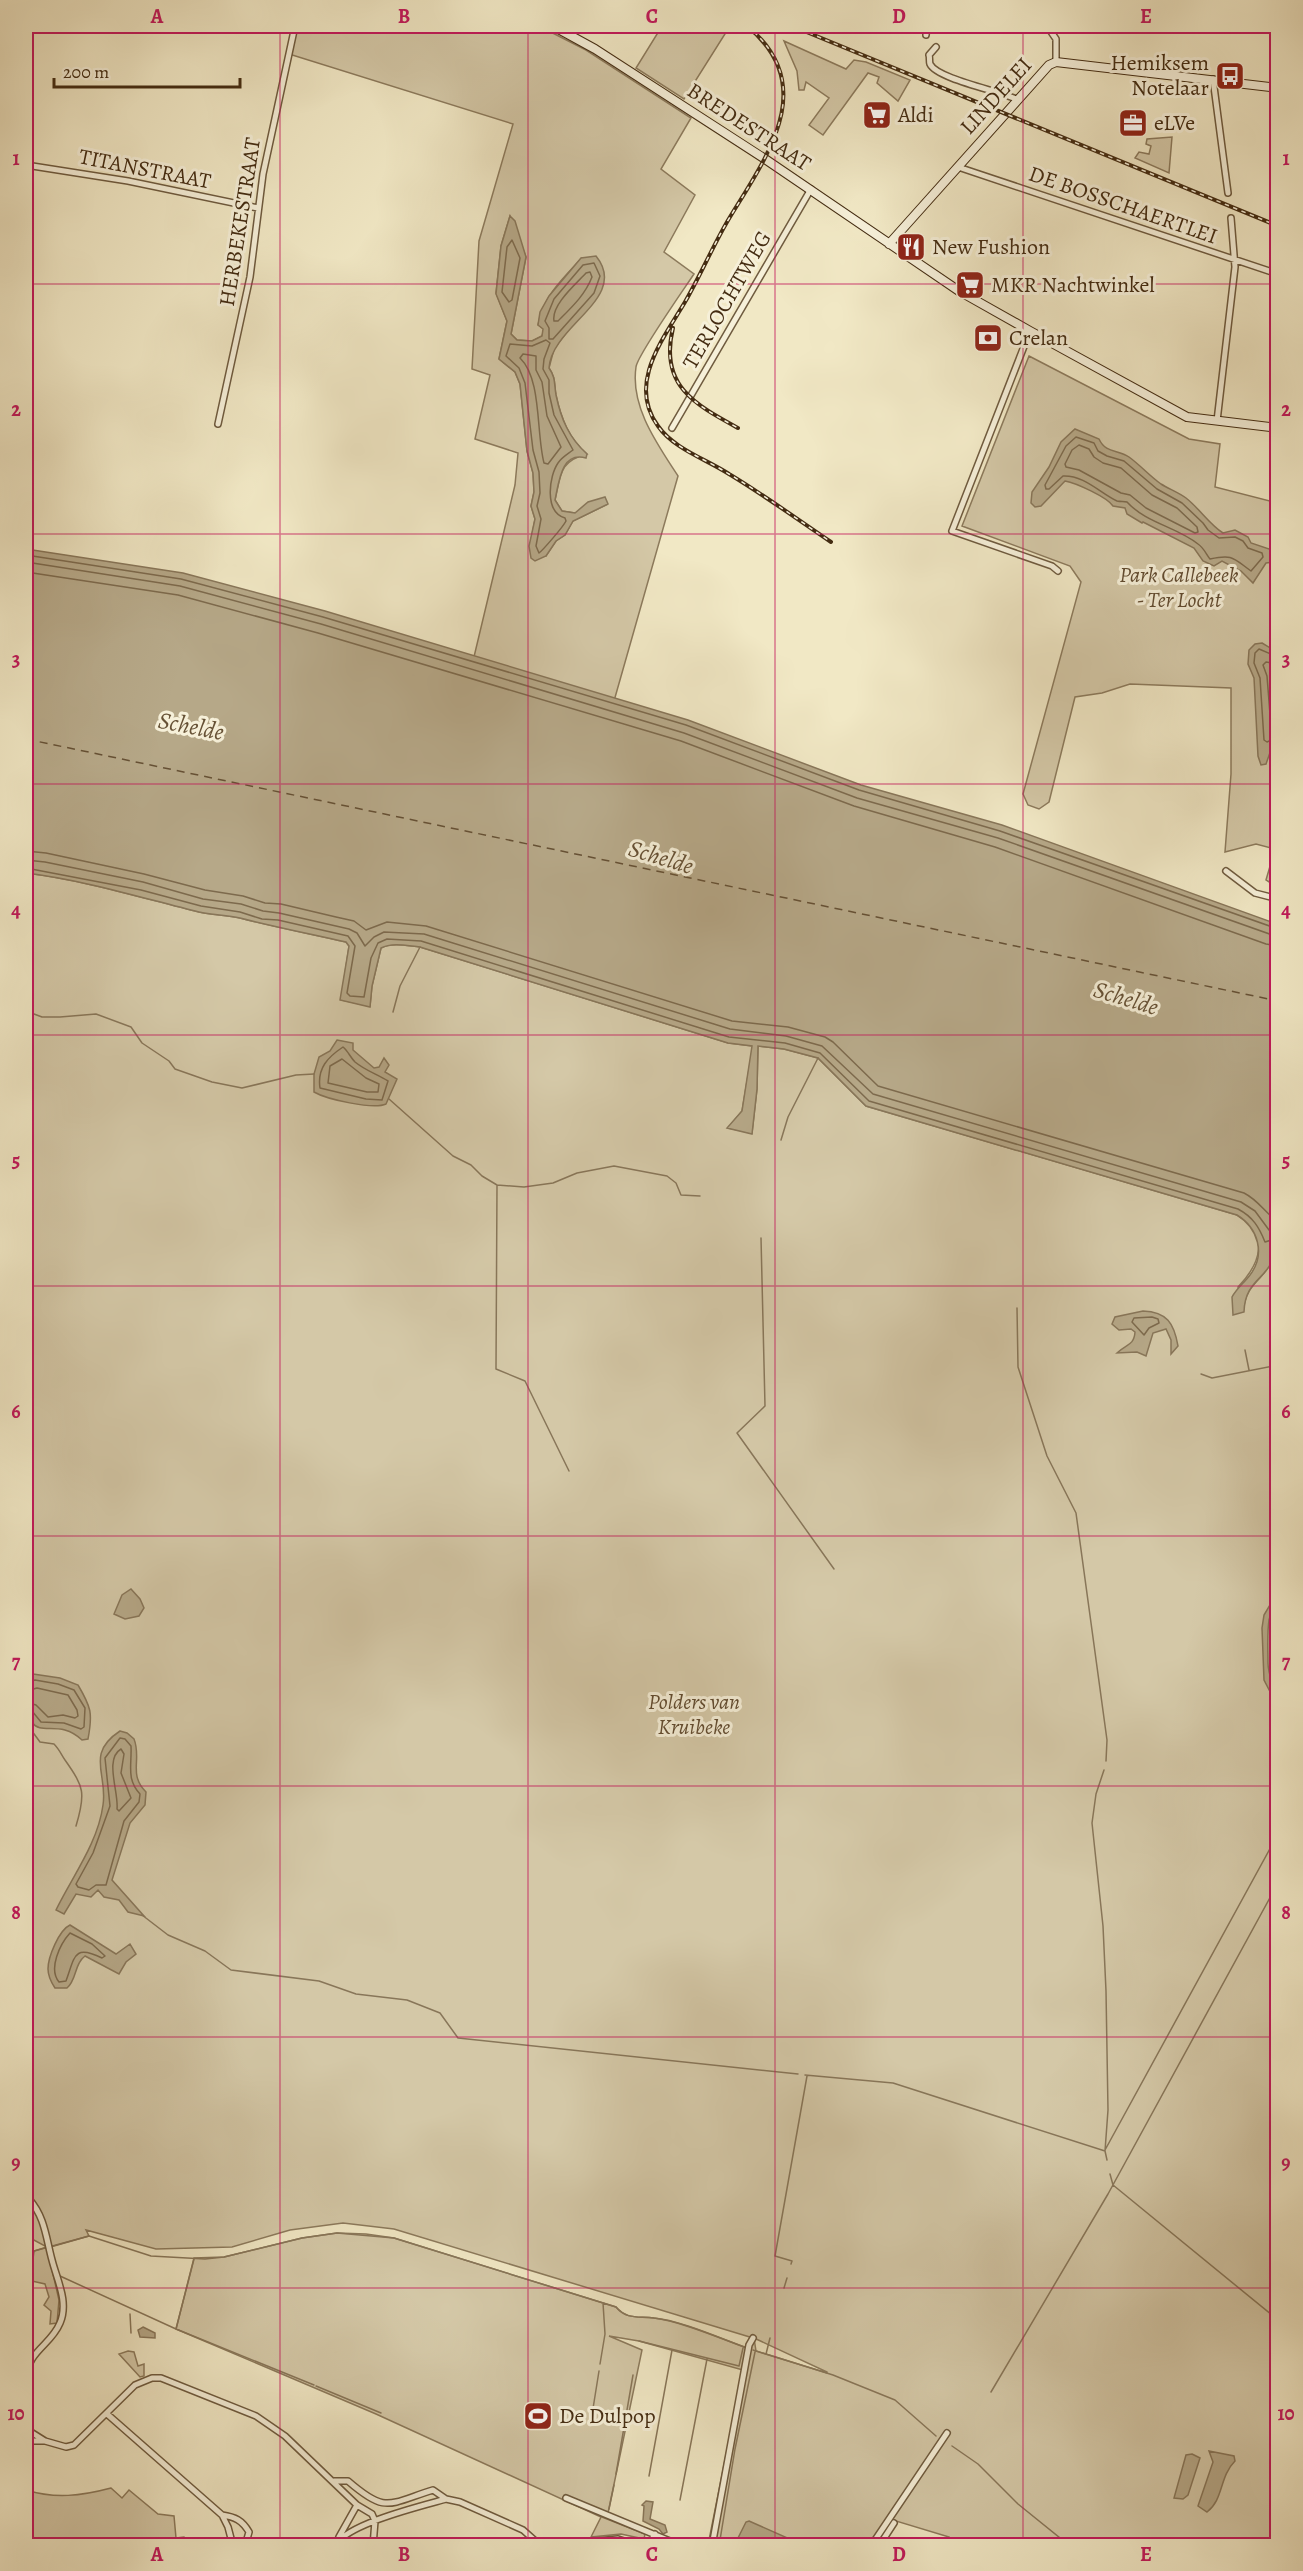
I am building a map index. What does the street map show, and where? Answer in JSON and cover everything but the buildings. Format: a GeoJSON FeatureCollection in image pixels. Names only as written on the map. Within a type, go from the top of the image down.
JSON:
{"type":"FeatureCollection","features":[{"type":"Feature","properties":{"kind":"main road","name":"BREDESTRAAT"},"geometry":{"type":"LineString","coordinates":[[553,26],[586,44]]}},
{"type":"Feature","properties":{"kind":"main road","name":"BREDESTRAAT"},"geometry":{"type":"LineString","coordinates":[[559,26],[811,189],[959,291],[1030,331],[1187,417],[1278,428]]}},
{"type":"Feature","properties":{"kind":"main road","name":"LINDELEI"},"geometry":{"type":"LineString","coordinates":[[889,244],[1016,99],[1044,69],[1056,62],[1278,88]]}},
{"type":"Feature","properties":{"kind":"street","name":"HERBEKESTRAAT"},"geometry":{"type":"LineString","coordinates":[[218,424],[250,277],[263,174],[295,26]]}},
{"type":"Feature","properties":{"kind":"street"},"geometry":{"type":"LineString","coordinates":[[926,35],[927,26]]}},
{"type":"Feature","properties":{"kind":"street"},"geometry":{"type":"LineString","coordinates":[[1047,26],[1056,39],[1056,62]]}},
{"type":"Feature","properties":{"kind":"street"},"geometry":{"type":"LineString","coordinates":[[936,47],[929,54],[930,64],[936,70],[979,88],[1002,92],[1016,99]]}},
{"type":"Feature","properties":{"kind":"street"},"geometry":{"type":"LineString","coordinates":[[1214,80],[1228,193]]}},
{"type":"Feature","properties":{"kind":"street","name":"TITANSTRAAT"},"geometry":{"type":"LineString","coordinates":[[26,165],[128,181],[258,208]]}},
{"type":"Feature","properties":{"kind":"street","name":"DE BOSSCHAERTLEI"},"geometry":{"type":"LineString","coordinates":[[958,167],[1278,274]]}},
{"type":"Feature","properties":{"kind":"street","name":"TERLOCHTWEG"},"geometry":{"type":"LineString","coordinates":[[672,428],[811,189]]}},
{"type":"Feature","properties":{"kind":"street"},"geometry":{"type":"LineString","coordinates":[[1217,421],[1236,260],[1231,218]]}},
{"type":"Feature","properties":{"kind":"street"},"geometry":{"type":"LineString","coordinates":[[1030,331],[952,531],[1052,566],[1058,571]]}},
{"type":"Feature","properties":{"kind":"street"},"geometry":{"type":"LineString","coordinates":[[1226,871],[1255,892],[1278,899]]}},
{"type":"Feature","properties":{"kind":"street"},"geometry":{"type":"LineString","coordinates":[[26,2377],[31,2358],[60,2325],[63,2308],[60,2286],[43,2222],[29,2199]]}},
{"type":"Feature","properties":{"kind":"street"},"geometry":{"type":"LineString","coordinates":[[712,2546],[749,2345],[753,2338]]}},
{"type":"Feature","properties":{"kind":"street"},"geometry":{"type":"LineString","coordinates":[[26,2429],[45,2441],[58,2445],[74,2445],[140,2381],[161,2378],[256,2416],[285,2436],[357,2505],[372,2514],[375,2521],[373,2546]]}},
{"type":"Feature","properties":{"kind":"street"},"geometry":{"type":"LineString","coordinates":[[107,2414],[222,2515],[233,2546]]}},
{"type":"Feature","properties":{"kind":"street"},"geometry":{"type":"LineString","coordinates":[[871,2546],[947,2433]]}},
{"type":"Feature","properties":{"kind":"street"},"geometry":{"type":"LineString","coordinates":[[26,2441],[45,2441]]}},
{"type":"Feature","properties":{"kind":"street"},"geometry":{"type":"LineString","coordinates":[[334,2481],[348,2481],[368,2498],[379,2503],[390,2504],[433,2490],[446,2499],[460,2502],[523,2530],[541,2546]]}},
{"type":"Feature","properties":{"kind":"street"},"geometry":{"type":"LineString","coordinates":[[567,2498],[682,2546]]}},
{"type":"Feature","properties":{"kind":"street"},"geometry":{"type":"LineString","coordinates":[[339,2538],[375,2521],[446,2499]]}},
{"type":"Feature","properties":{"kind":"street"},"geometry":{"type":"LineString","coordinates":[[334,2546],[357,2505]]}},
{"type":"Feature","properties":{"kind":"street"},"geometry":{"type":"LineString","coordinates":[[222,2515],[238,2518],[246,2526],[249,2532],[245,2546]]}},
{"type":"Feature","properties":{"kind":"street"},"geometry":{"type":"LineString","coordinates":[[879,2546],[894,2523]]}},
{"type":"Feature","properties":{"kind":"street"},"geometry":{"type":"LineString","coordinates":[[648,2546],[655,2534]]}},
{"type":"Feature","properties":{"kind":"street"},"geometry":{"type":"LineString","coordinates":[[549,2546],[618,2539],[639,2546]]}},
{"type":"Feature","properties":{"kind":"green space"},"geometry":{"type":"Polygon","coordinates":[[[296,26],[539,26],[586,50],[691,118],[661,169],[695,195],[664,252],[694,274],[638,360],[635,382],[637,397],[647,425],[678,476],[614,701],[473,661],[515,485],[518,453],[475,439],[490,375],[472,369],[479,241],[513,124],[289,54],[296,26]],[[510,216],[501,246],[496,293],[507,321],[499,359],[515,372],[520,384],[527,451],[533,473],[534,492],[531,506],[535,519],[530,546],[546,556],[556,541],[565,535],[573,521],[608,504],[575,513],[562,511],[555,500],[560,476],[566,465],[587,454],[575,441],[563,420],[554,378],[549,368],[554,349],[570,328],[581,259],[560,281],[549,297],[538,325],[544,329],[542,336],[532,341],[517,340],[511,334],[526,257],[510,216]]]}},
{"type":"Feature","properties":{"kind":"green space"},"geometry":{"type":"Polygon","coordinates":[[[662,26],[730,26],[684,99],[636,68],[662,26]]]}},
{"type":"Feature","properties":{"kind":"green space"},"geometry":{"type":"Polygon","coordinates":[[[784,41],[846,69],[854,60],[866,62],[910,80],[898,101],[877,83],[879,77],[868,73],[823,135],[809,125],[829,98],[806,82],[804,90],[799,90],[797,71],[784,41]]]}},
{"type":"Feature","properties":{"kind":"green space"},"geometry":{"type":"Polygon","coordinates":[[[1172,137],[1169,173],[1135,158],[1139,152],[1149,154],[1151,146],[1146,144],[1147,139],[1172,137]]]}},
{"type":"Feature","properties":{"kind":"green space","name":"Park Callebeek - Ter Locht"},"geometry":{"type":"Polygon","coordinates":[[[1029,356],[1189,439],[1220,444],[1215,487],[1270,501],[1270,513],[1278,515],[1277,887],[1266,880],[1275,849],[1256,844],[1225,852],[1231,774],[1231,688],[1130,684],[1102,693],[1075,697],[1049,802],[1039,809],[1028,805],[1023,794],[1081,582],[1070,566],[962,526],[1029,356]]]}},
{"type":"Feature","properties":{"kind":"green space","name":"Polders van Kruibeke"},"geometry":{"type":"Polygon","coordinates":[[[26,873],[91,885],[199,912],[240,918],[346,942],[349,946],[341,1000],[370,1006],[381,948],[390,945],[406,945],[420,947],[728,1043],[753,1046],[742,1111],[728,1128],[752,1133],[757,1089],[758,1046],[784,1049],[818,1058],[866,1106],[1237,1215],[1254,1231],[1258,1240],[1256,1259],[1246,1278],[1238,1287],[1243,1312],[1252,1287],[1270,1266],[1277,1235],[1277,2545],[946,2545],[949,2537],[893,2520],[875,2545],[788,2545],[792,2540],[735,2544],[742,2545],[708,2545],[743,2370],[639,2341],[609,2336],[642,2350],[608,2513],[602,2517],[645,2534],[644,2539],[621,2534],[591,2537],[601,2517],[376,2414],[176,2329],[194,2258],[224,2257],[302,2238],[337,2233],[394,2238],[616,2307],[629,2316],[676,2323],[747,2348],[753,2338],[394,2229],[343,2223],[290,2230],[232,2247],[156,2249],[86,2230],[89,2236],[47,2248],[59,2300],[57,2323],[50,2324],[51,2311],[44,2305],[49,2297],[45,2284],[32,2281],[26,2284],[26,2265],[33,2259],[34,2251],[47,2247],[32,2239],[31,2255],[26,2260],[26,873]],[[754,2338],[756,2351],[827,2372],[754,2338]]]}},
{"type":"Feature","properties":{"kind":"green space"},"geometry":{"type":"Polygon","coordinates":[[[134,2352],[138,2366],[144,2364],[144,2376],[140,2377],[119,2354],[134,2352]]]}},
{"type":"Feature","properties":{"kind":"green space"},"geometry":{"type":"Polygon","coordinates":[[[111,2488],[122,2498],[129,2490],[158,2514],[174,2516],[176,2538],[184,2537],[186,2540],[184,2545],[26,2545],[26,2490],[47,2495],[68,2495],[111,2488]]]}},
{"type":"Feature","properties":{"kind":"water"},"geometry":{"type":"Polygon","coordinates":[[[510,216],[515,221],[526,257],[511,334],[517,340],[532,341],[542,336],[543,329],[538,325],[540,312],[549,296],[581,258],[596,256],[604,271],[603,285],[597,299],[562,338],[553,353],[549,368],[554,378],[563,420],[575,441],[587,454],[586,458],[578,457],[566,463],[555,500],[562,511],[575,513],[588,502],[605,497],[608,504],[573,521],[565,535],[556,541],[546,556],[535,561],[531,558],[529,546],[535,519],[531,506],[534,492],[533,473],[527,451],[520,384],[515,372],[499,359],[507,321],[496,294],[501,246],[510,216]]]}},
{"type":"Feature","properties":{"kind":"water"},"geometry":{"type":"Polygon","coordinates":[[[1075,429],[1099,439],[1105,447],[1129,457],[1161,484],[1186,498],[1223,533],[1235,530],[1248,537],[1251,543],[1275,551],[1273,562],[1266,563],[1253,583],[1241,571],[1222,561],[1214,566],[1203,561],[1194,548],[1142,523],[1127,514],[1125,508],[1113,506],[1091,491],[1065,481],[1041,506],[1035,507],[1031,503],[1032,492],[1049,467],[1061,442],[1075,429]]]}},
{"type":"Feature","properties":{"kind":"water","name":"Schelde"},"geometry":{"type":"Polygon","coordinates":[[[26,549],[183,573],[325,611],[688,720],[861,785],[1002,825],[1277,924],[1277,1235],[1273,1259],[1248,1294],[1244,1312],[1233,1315],[1232,1297],[1255,1267],[1258,1250],[1255,1234],[1237,1215],[866,1106],[818,1058],[784,1049],[758,1046],[757,1089],[752,1134],[727,1128],[742,1111],[752,1046],[728,1043],[420,947],[406,945],[390,945],[381,948],[372,986],[370,1007],[340,1000],[349,946],[346,942],[240,918],[199,912],[91,885],[26,873],[26,549]]]}},
{"type":"Feature","properties":{"kind":"water"},"geometry":{"type":"Polygon","coordinates":[[[1262,643],[1277,652],[1278,740],[1272,747],[1266,764],[1261,765],[1258,756],[1254,678],[1248,664],[1249,650],[1255,644],[1262,643]]]}},
{"type":"Feature","properties":{"kind":"water"},"geometry":{"type":"Polygon","coordinates":[[[337,1040],[353,1043],[353,1050],[374,1068],[379,1067],[384,1058],[389,1065],[385,1072],[397,1079],[386,1104],[371,1106],[350,1103],[314,1092],[314,1074],[319,1057],[330,1051],[337,1040]]]}},
{"type":"Feature","properties":{"kind":"water"},"geometry":{"type":"Polygon","coordinates":[[[1143,1311],[1164,1316],[1168,1320],[1178,1346],[1171,1354],[1171,1340],[1166,1329],[1153,1333],[1146,1356],[1137,1352],[1117,1353],[1131,1342],[1135,1332],[1131,1329],[1119,1330],[1112,1324],[1115,1317],[1143,1311]]]}},
{"type":"Feature","properties":{"kind":"water"},"geometry":{"type":"Polygon","coordinates":[[[131,1589],[144,1608],[139,1616],[125,1619],[114,1614],[122,1595],[131,1589]]]}},
{"type":"Feature","properties":{"kind":"water"},"geometry":{"type":"Polygon","coordinates":[[[1277,1593],[1269,1620],[1268,1669],[1277,1705],[1264,1680],[1262,1628],[1264,1615],[1277,1593]]]}},
{"type":"Feature","properties":{"kind":"water"},"geometry":{"type":"Polygon","coordinates":[[[33,1674],[60,1678],[78,1685],[90,1710],[88,1739],[82,1740],[71,1732],[60,1729],[35,1726],[30,1718],[27,1704],[26,1681],[33,1674]]]}},
{"type":"Feature","properties":{"kind":"water"},"geometry":{"type":"Polygon","coordinates":[[[120,1731],[134,1739],[137,1753],[136,1773],[146,1792],[145,1805],[130,1823],[112,1880],[144,1916],[128,1912],[119,1900],[104,1897],[98,1890],[91,1897],[76,1894],[64,1914],[56,1910],[84,1859],[100,1819],[104,1794],[100,1765],[103,1748],[120,1731]]]}},
{"type":"Feature","properties":{"kind":"water"},"geometry":{"type":"Polygon","coordinates":[[[70,1925],[116,1954],[130,1944],[136,1954],[126,1962],[119,1974],[85,1956],[81,1959],[70,1985],[67,1988],[55,1988],[48,1969],[50,1958],[58,1938],[70,1925]]]}},
{"type":"Feature","properties":{"kind":"water"},"geometry":{"type":"Polygon","coordinates":[[[143,2327],[155,2333],[155,2338],[140,2337],[138,2330],[143,2327]]]}},
{"type":"Feature","properties":{"kind":"water"},"geometry":{"type":"Polygon","coordinates":[[[1209,2451],[1234,2456],[1235,2461],[1226,2474],[1216,2501],[1207,2512],[1198,2506],[1213,2462],[1209,2451]]]}},
{"type":"Feature","properties":{"kind":"water"},"geometry":{"type":"Polygon","coordinates":[[[1192,2454],[1200,2458],[1188,2495],[1183,2499],[1174,2498],[1186,2455],[1192,2454]]]}},
{"type":"Feature","properties":{"kind":"water"},"geometry":{"type":"Polygon","coordinates":[[[646,2501],[653,2502],[650,2519],[665,2525],[667,2532],[663,2534],[659,2529],[643,2521],[644,2506],[642,2505],[646,2501]]]}},
{"type":"Feature","properties":{"kind":"water"},"geometry":{"type":"Polygon","coordinates":[[[749,2521],[792,2540],[788,2545],[735,2544],[746,2522],[749,2521]]]}},
{"type":"Feature","properties":{"kind":"waterway"},"geometry":{"type":"LineString","coordinates":[[393,1012],[400,986],[420,947]]}},
{"type":"Feature","properties":{"kind":"waterway"},"geometry":{"type":"LineString","coordinates":[[26,1011],[42,1017],[96,1014],[131,1027],[142,1043],[169,1061],[175,1069],[212,1082],[242,1088],[296,1075],[314,1074]]}},
{"type":"Feature","properties":{"kind":"waterway"},"geometry":{"type":"LineString","coordinates":[[781,1140],[788,1117],[818,1058]]}},
{"type":"Feature","properties":{"kind":"waterway"},"geometry":{"type":"LineString","coordinates":[[389,1099],[453,1156],[471,1165],[482,1176],[497,1185],[524,1187],[553,1183],[577,1173],[614,1166],[667,1176],[676,1183],[681,1195],[700,1196]]}},
{"type":"Feature","properties":{"kind":"waterway"},"geometry":{"type":"LineString","coordinates":[[497,1185],[496,1369],[525,1381],[569,1471]]}},
{"type":"Feature","properties":{"kind":"waterway"},"geometry":{"type":"LineString","coordinates":[[761,1238],[765,1406],[737,1433],[834,1569]]}},
{"type":"Feature","properties":{"kind":"waterway"},"geometry":{"type":"LineString","coordinates":[[1017,1308],[1018,1367],[1047,1456],[1076,1513],[1107,1740],[1106,1761]]}},
{"type":"Feature","properties":{"kind":"waterway"},"geometry":{"type":"LineString","coordinates":[[1245,1350],[1249,1370]]}},
{"type":"Feature","properties":{"kind":"waterway"},"geometry":{"type":"LineString","coordinates":[[1201,1374],[1212,1378],[1278,1365]]}},
{"type":"Feature","properties":{"kind":"waterway"},"geometry":{"type":"LineString","coordinates":[[26,1723],[40,1742],[56,1746],[76,1777],[82,1798],[76,1826]]}},
{"type":"Feature","properties":{"kind":"waterway"},"geometry":{"type":"LineString","coordinates":[[1104,1770],[1096,1794],[1092,1823],[1103,1926],[1106,1991],[1108,2110],[1105,2151]]}},
{"type":"Feature","properties":{"kind":"waterway"},"geometry":{"type":"LineString","coordinates":[[1105,2150],[1278,1834]]}},
{"type":"Feature","properties":{"kind":"waterway"},"geometry":{"type":"LineString","coordinates":[[991,2392],[1108,2194],[1278,1883]]}},
{"type":"Feature","properties":{"kind":"waterway"},"geometry":{"type":"LineString","coordinates":[[142,1915],[168,1935],[205,1951],[231,1970],[319,1981],[356,1994],[407,2000],[440,2013],[458,2038],[798,2074]]}},
{"type":"Feature","properties":{"kind":"waterway"},"geometry":{"type":"LineString","coordinates":[[805,2075],[893,2083],[1105,2151],[1107,2160]]}},
{"type":"Feature","properties":{"kind":"waterway"},"geometry":{"type":"LineString","coordinates":[[791,2264],[792,2261],[775,2256],[807,2076]]}},
{"type":"Feature","properties":{"kind":"waterway"},"geometry":{"type":"LineString","coordinates":[[1110,2174],[1113,2185],[1278,2320]]}},
{"type":"Feature","properties":{"kind":"waterway"},"geometry":{"type":"LineString","coordinates":[[26,2262],[30,2261],[34,2251],[89,2236],[151,2256],[205,2259],[224,2257],[302,2238],[337,2233],[394,2238],[616,2307],[629,2316],[676,2322],[747,2348]]}},
{"type":"Feature","properties":{"kind":"waterway"},"geometry":{"type":"LineString","coordinates":[[60,2276],[176,2329],[194,2259]]}},
{"type":"Feature","properties":{"kind":"waterway"},"geometry":{"type":"LineString","coordinates":[[784,2288],[787,2278]]}},
{"type":"Feature","properties":{"kind":"waterway"},"geometry":{"type":"LineString","coordinates":[[600,2364],[605,2334],[603,2303]]}},
{"type":"Feature","properties":{"kind":"waterway"},"geometry":{"type":"LineString","coordinates":[[130,2314],[131,2333]]}},
{"type":"Feature","properties":{"kind":"waterway"},"geometry":{"type":"LineString","coordinates":[[176,2329],[314,2385]]}},
{"type":"Feature","properties":{"kind":"waterway"},"geometry":{"type":"LineString","coordinates":[[766,2354],[770,2338]]}},
{"type":"Feature","properties":{"kind":"waterway"},"geometry":{"type":"LineString","coordinates":[[639,2341],[739,2366],[743,2348]]}},
{"type":"Feature","properties":{"kind":"waterway"},"geometry":{"type":"LineString","coordinates":[[649,2476],[672,2350]]}},
{"type":"Feature","properties":{"kind":"waterway"},"geometry":{"type":"LineString","coordinates":[[753,2350],[833,2375],[895,2400],[936,2436]]}},
{"type":"Feature","properties":{"kind":"waterway"},"geometry":{"type":"LineString","coordinates":[[719,2546],[735,2449],[755,2352]]}},
{"type":"Feature","properties":{"kind":"waterway"},"geometry":{"type":"LineString","coordinates":[[680,2500],[707,2359]]}},
{"type":"Feature","properties":{"kind":"waterway"},"geometry":{"type":"LineString","coordinates":[[591,2421],[599,2371]]}},
{"type":"Feature","properties":{"kind":"waterway"},"geometry":{"type":"LineString","coordinates":[[616,2474],[633,2375]]}},
{"type":"Feature","properties":{"kind":"waterway"},"geometry":{"type":"LineString","coordinates":[[316,2386],[381,2413]]}},
{"type":"Feature","properties":{"kind":"waterway"},"geometry":{"type":"LineString","coordinates":[[952,2446],[978,2464],[1018,2504],[1070,2546]]}},
{"type":"Feature","properties":{"kind":"waterway"},"geometry":{"type":"LineString","coordinates":[[609,2509],[614,2485]]}},
{"type":"Feature","properties":{"kind":"ferry route"},"geometry":{"type":"LineString","coordinates":[[26,739],[1278,1001]]}},
{"type":"Feature","properties":{"kind":"railway"},"geometry":{"type":"LineString","coordinates":[[747,26],[769,49],[781,74],[783,98],[779,124],[756,174],[659,346],[647,378],[646,394],[649,410],[658,426],[673,441],[742,482],[831,542]]}},
{"type":"Feature","properties":{"kind":"railway"},"geometry":{"type":"LineString","coordinates":[[792,26],[1278,226]]}},
{"type":"Feature","properties":{"kind":"railway"},"geometry":{"type":"LineString","coordinates":[[673,328],[670,348],[671,364],[676,378],[694,401],[738,428]]}},
{"type":"Feature","properties":{"kind":"place","name":"Hemiksem Notelaar"},"geometry":{"type":"Point","coordinates":[1230,76]}},
{"type":"Feature","properties":{"kind":"place","name":"Aldi"},"geometry":{"type":"Point","coordinates":[877,115]}},
{"type":"Feature","properties":{"kind":"place","name":"eLVe"},"geometry":{"type":"Point","coordinates":[1133,123]}},
{"type":"Feature","properties":{"kind":"place","name":"New Fushion"},"geometry":{"type":"Point","coordinates":[911,247]}},
{"type":"Feature","properties":{"kind":"place","name":"MKR Nachtwinkel"},"geometry":{"type":"Point","coordinates":[970,285]}},
{"type":"Feature","properties":{"kind":"place","name":"Crelan"},"geometry":{"type":"Point","coordinates":[988,338]}},
{"type":"Feature","properties":{"kind":"place","name":"De Dulpop"},"geometry":{"type":"Point","coordinates":[538,2416]}}]}
